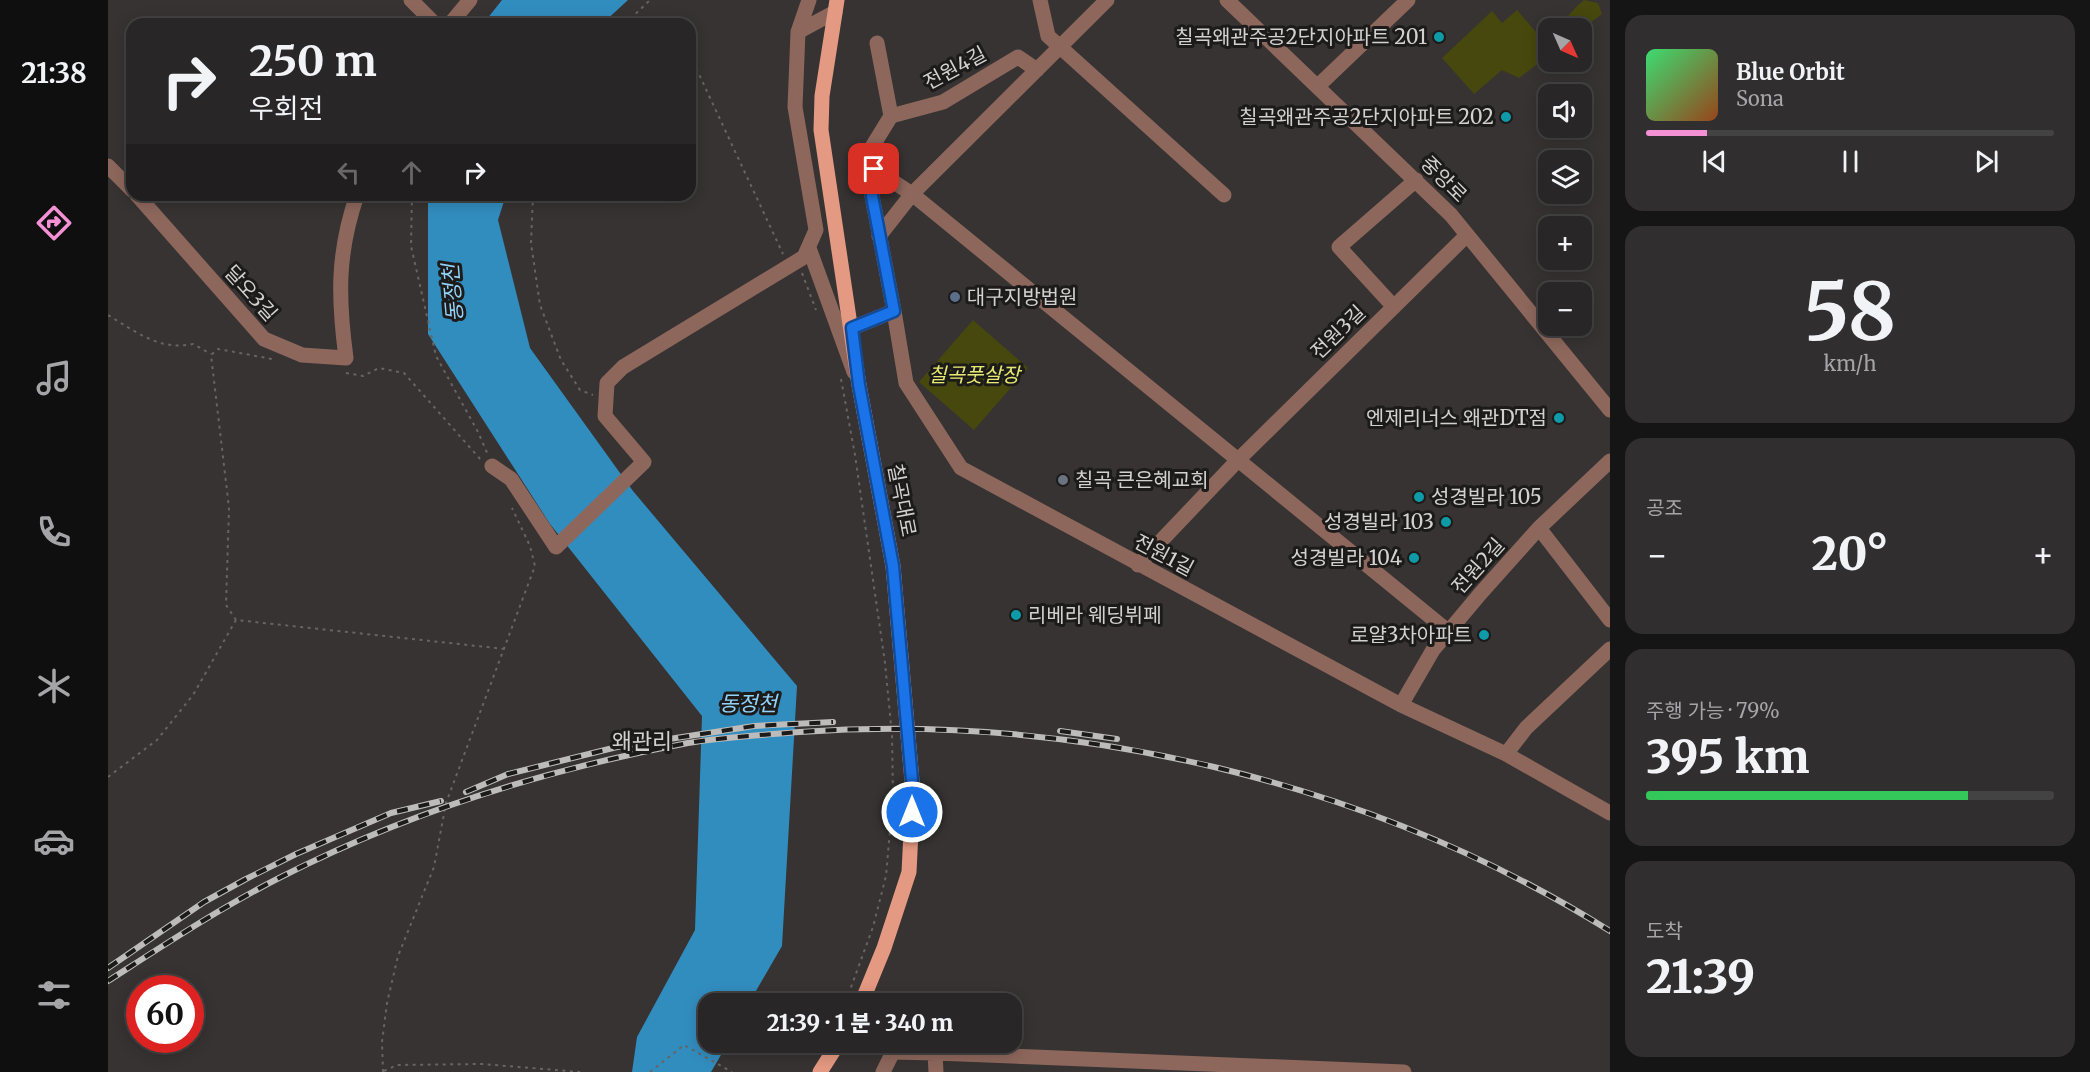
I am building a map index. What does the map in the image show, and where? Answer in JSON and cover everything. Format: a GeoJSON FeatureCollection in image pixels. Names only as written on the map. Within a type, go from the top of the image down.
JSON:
{"type":"FeatureCollection","features":[{"type":"Feature","properties":{"kind":"main road","name":"칠곡대로"},"geometry":{"type":"LineString","coordinates":[[836,6],[822,96],[821,130],[859,385],[893,566],[913,792],[909,872],[884,948],[858,993]]}},
{"type":"Feature","properties":{"kind":"main road"},"geometry":{"type":"LineString","coordinates":[[820,1072],[832,1053]]}},
{"type":"Feature","properties":{"kind":"street"},"geometry":{"type":"LineString","coordinates":[[411,0],[429,18]]}},
{"type":"Feature","properties":{"kind":"street"},"geometry":{"type":"LineString","coordinates":[[455,18],[470,0]]}},
{"type":"Feature","properties":{"kind":"street"},"geometry":{"type":"LineString","coordinates":[[492,466],[511,479],[556,547],[644,462],[604,416],[607,383],[623,367],[804,257],[816,230],[795,107],[798,32],[809,0]]}},
{"type":"Feature","properties":{"kind":"street"},"geometry":{"type":"LineString","coordinates":[[1040,0],[1048,36],[1224,195]]}},
{"type":"Feature","properties":{"kind":"street"},"geometry":{"type":"LineString","coordinates":[[879,236],[912,194],[1107,0]]}},
{"type":"Feature","properties":{"kind":"street","name":"중앙로"},"geometry":{"type":"LineString","coordinates":[[1227,0],[1319,85],[1416,180],[1467,235],[1610,410]]}},
{"type":"Feature","properties":{"kind":"street"},"geometry":{"type":"LineString","coordinates":[[1319,85],[1408,0]]}},
{"type":"Feature","properties":{"kind":"street"},"geometry":{"type":"LineString","coordinates":[[798,32],[836,6]]}},
{"type":"Feature","properties":{"kind":"street"},"geometry":{"type":"LineString","coordinates":[[877,43],[891,116]]}},
{"type":"Feature","properties":{"kind":"street","name":"전원4길"},"geometry":{"type":"LineString","coordinates":[[891,116],[943,102],[1018,57],[1037,70]]}},
{"type":"Feature","properties":{"kind":"street","name":"전원1길"},"geometry":{"type":"LineString","coordinates":[[891,116],[872,147],[874,169],[872,196],[906,383],[960,468],[1401,705],[1506,754],[1610,813]]}},
{"type":"Feature","properties":{"kind":"street"},"geometry":{"type":"LineString","coordinates":[[108,166],[126,184]]}},
{"type":"Feature","properties":{"kind":"street"},"geometry":{"type":"LineString","coordinates":[[874,169],[912,194],[1449,632]]}},
{"type":"Feature","properties":{"kind":"street"},"geometry":{"type":"LineString","coordinates":[[1394,307],[1339,247],[1416,180]]}},
{"type":"Feature","properties":{"kind":"street","name":"달오3길"},"geometry":{"type":"LineString","coordinates":[[142,201],[264,339],[302,355],[343,365]]}},
{"type":"Feature","properties":{"kind":"street"},"geometry":{"type":"LineString","coordinates":[[343,365],[339,279],[342,248],[355,201]]}},
{"type":"Feature","properties":{"kind":"street","name":"전원3길"},"geometry":{"type":"LineString","coordinates":[[1138,565],[1238,460],[1467,235]]}},
{"type":"Feature","properties":{"kind":"street"},"geometry":{"type":"LineString","coordinates":[[808,248],[859,385]]}},
{"type":"Feature","properties":{"kind":"street"},"geometry":{"type":"LineString","coordinates":[[852,328],[894,311]]}},
{"type":"Feature","properties":{"kind":"street","name":"전원2길"},"geometry":{"type":"LineString","coordinates":[[1401,705],[1433,650],[1539,528],[1610,461]]}},
{"type":"Feature","properties":{"kind":"street"},"geometry":{"type":"LineString","coordinates":[[1539,528],[1610,620]]}},
{"type":"Feature","properties":{"kind":"street"},"geometry":{"type":"LineString","coordinates":[[1506,754],[1526,728],[1610,649]]}},
{"type":"Feature","properties":{"kind":"street"},"geometry":{"type":"LineString","coordinates":[[883,1072],[892,1053]]}},
{"type":"Feature","properties":{"kind":"street"},"geometry":{"type":"LineString","coordinates":[[936,1072],[935,1053],[1265,1069],[1404,1072]]}},
{"type":"Feature","properties":{"kind":"path"},"geometry":{"type":"LineString","coordinates":[[631,18],[650,0]]}},
{"type":"Feature","properties":{"kind":"path"},"geometry":{"type":"LineString","coordinates":[[696,68],[789,267],[801,271],[818,314]]}},
{"type":"Feature","properties":{"kind":"path"},"geometry":{"type":"LineString","coordinates":[[412,201],[411,246],[436,356],[478,432],[492,466]]}},
{"type":"Feature","properties":{"kind":"path"},"geometry":{"type":"LineString","coordinates":[[533,201],[531,243],[540,305],[561,360],[580,390],[606,400]]}},
{"type":"Feature","properties":{"kind":"path"},"geometry":{"type":"LineString","coordinates":[[108,315],[158,344],[178,348],[194,344],[212,355]]}},
{"type":"Feature","properties":{"kind":"path"},"geometry":{"type":"LineString","coordinates":[[212,355],[218,349],[273,359]]}},
{"type":"Feature","properties":{"kind":"path"},"geometry":{"type":"LineString","coordinates":[[212,355],[230,508],[226,605],[236,620]]}},
{"type":"Feature","properties":{"kind":"path"},"geometry":{"type":"LineString","coordinates":[[343,365],[363,376],[379,368],[404,373],[477,458],[492,466]]}},
{"type":"Feature","properties":{"kind":"path"},"geometry":{"type":"LineString","coordinates":[[840,371],[855,455],[885,663],[892,735],[893,795],[886,876],[856,993]]}},
{"type":"Feature","properties":{"kind":"path"},"geometry":{"type":"LineString","coordinates":[[511,506],[530,546],[535,566],[446,803],[434,867],[398,956],[387,1003],[382,1042],[384,1071],[397,1065],[482,1064],[580,1072]]}},
{"type":"Feature","properties":{"kind":"path"},"geometry":{"type":"LineString","coordinates":[[236,620],[505,649]]}},
{"type":"Feature","properties":{"kind":"path"},"geometry":{"type":"LineString","coordinates":[[108,777],[157,740],[194,695],[236,620]]}},
{"type":"Feature","properties":{"kind":"path"},"geometry":{"type":"LineString","coordinates":[[650,1072],[684,1045],[727,1067],[732,1072]]}},
{"type":"Feature","properties":{"kind":"green space"},"geometry":{"type":"Polygon","coordinates":[[[1584,0],[1598,3],[1602,14],[1592,22],[1592,18],[1566,18],[1584,0]]]}},
{"type":"Feature","properties":{"kind":"green space"},"geometry":{"type":"Polygon","coordinates":[[[1517,10],[1538,34],[1538,64],[1519,78],[1502,70],[1474,94],[1442,58],[1492,11],[1502,23],[1517,10]]]}},
{"type":"Feature","properties":{"kind":"green space","name":"칠곡풋살장"},"geometry":{"type":"Polygon","coordinates":[[[973,320],[1028,368],[974,430],[919,382],[973,320]]]}},
{"type":"Feature","properties":{"kind":"water"},"geometry":{"type":"Polygon","coordinates":[[[502,0],[628,0],[608,18],[488,18],[502,0]]]}},
{"type":"Feature","properties":{"kind":"water","name":"동정천"},"geometry":{"type":"Polygon","coordinates":[[[428,201],[504,201],[498,220],[530,348],[633,491],[797,686],[782,946],[755,993],[698,993],[698,1053],[722,1053],[711,1072],[632,1072],[637,1037],[695,930],[702,716],[550,524],[428,334],[428,201]]]}},
{"type":"Feature","properties":{"kind":"railway"},"geometry":{"type":"LineString","coordinates":[[466,792],[508,774],[617,747],[754,726],[833,722]]}},
{"type":"Feature","properties":{"kind":"railway"},"geometry":{"type":"LineString","coordinates":[[108,981],[214,914],[279,878],[377,833],[427,814],[531,780],[635,754],[702,741],[800,732],[905,729],[1011,734],[1116,747],[1220,768],[1323,798],[1422,834],[1518,879],[1610,931]]}},
{"type":"Feature","properties":{"kind":"railway"},"geometry":{"type":"LineString","coordinates":[[1060,731],[1117,739]]}},
{"type":"Feature","properties":{"kind":"railway"},"geometry":{"type":"LineString","coordinates":[[108,968],[204,902],[246,879],[296,854],[391,813],[441,801]]}},
{"type":"Feature","properties":{"kind":"place","name":"칠곡왜관주공2단지아파트 201"},"geometry":{"type":"Point","coordinates":[1439,37]}},
{"type":"Feature","properties":{"kind":"place","name":"칠곡왜관주공2단지아파트 202"},"geometry":{"type":"Point","coordinates":[1506,117]}},
{"type":"Feature","properties":{"kind":"place","name":"대구지방법원"},"geometry":{"type":"Point","coordinates":[955,297]}},
{"type":"Feature","properties":{"kind":"place","name":"엔제리너스 왜관DT점"},"geometry":{"type":"Point","coordinates":[1559,418]}},
{"type":"Feature","properties":{"kind":"place","name":"칠곡 큰은혜교회"},"geometry":{"type":"Point","coordinates":[1063,480]}},
{"type":"Feature","properties":{"kind":"place","name":"성경빌라 105"},"geometry":{"type":"Point","coordinates":[1419,497]}},
{"type":"Feature","properties":{"kind":"place","name":"성경빌라 103"},"geometry":{"type":"Point","coordinates":[1446,522]}},
{"type":"Feature","properties":{"kind":"place","name":"성경빌라 104"},"geometry":{"type":"Point","coordinates":[1414,558]}},
{"type":"Feature","properties":{"kind":"place","name":"리베라 웨딩뷔페"},"geometry":{"type":"Point","coordinates":[1016,615]}},
{"type":"Feature","properties":{"kind":"place","name":"로얄3차아파트"},"geometry":{"type":"Point","coordinates":[1484,635]}},
{"type":"Feature","properties":{"kind":"district","name":"왜관리"},"geometry":{"type":"Point","coordinates":[642,741]}},
{"type":"Feature","properties":{"kind":"route"},"geometry":{"type":"LineString","coordinates":[[874,169],[872,196],[894,311],[852,328],[859,385],[893,566],[913,792],[912,812]]}}]}
